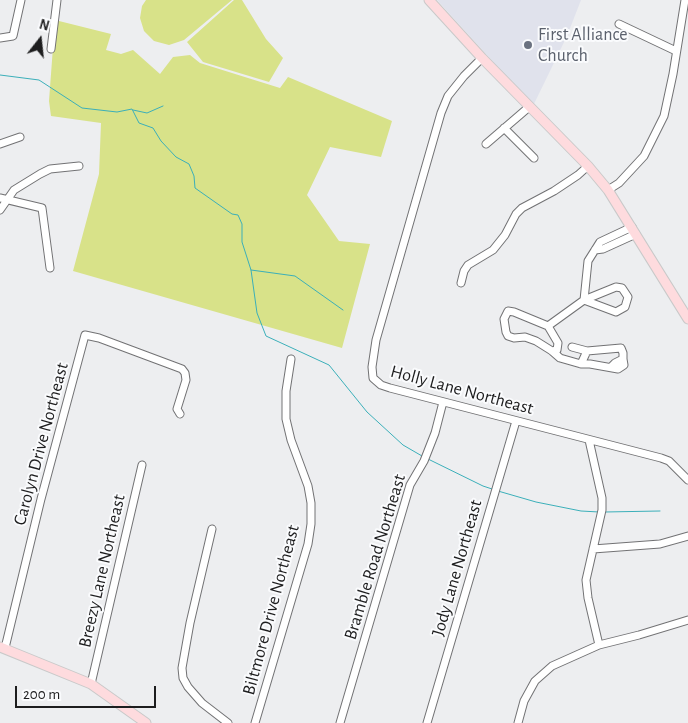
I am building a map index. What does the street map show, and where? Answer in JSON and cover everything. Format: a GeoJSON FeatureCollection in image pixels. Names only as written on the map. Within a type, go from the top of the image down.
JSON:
{"type":"FeatureCollection","features":[{"type":"Feature","properties":{"kind":"main road"},"geometry":{"type":"LineString","coordinates":[[434,2],[482,58],[588,166],[608,190],[688,319]]}},
{"type":"Feature","properties":{"kind":"main road"},"geometry":{"type":"LineString","coordinates":[[2,648],[91,684],[146,723]]}},
{"type":"Feature","properties":{"kind":"street"},"geometry":{"type":"LineString","coordinates":[[0,38],[13,36],[20,0]]}},
{"type":"Feature","properties":{"kind":"street"},"geometry":{"type":"LineString","coordinates":[[51,48],[57,0]]}},
{"type":"Feature","properties":{"kind":"street"},"geometry":{"type":"LineString","coordinates":[[608,190],[620,183],[644,156],[664,116],[685,0]]}},
{"type":"Feature","properties":{"kind":"street"},"geometry":{"type":"LineString","coordinates":[[619,24],[676,51]]}},
{"type":"Feature","properties":{"kind":"street","name":"Holly Lane Northeast"},"geometry":{"type":"LineString","coordinates":[[482,58],[448,96],[441,113],[376,340],[372,367],[373,378],[381,385],[661,458],[669,461],[688,480]]}},
{"type":"Feature","properties":{"kind":"street"},"geometry":{"type":"LineString","coordinates":[[486,144],[529,107]]}},
{"type":"Feature","properties":{"kind":"street"},"geometry":{"type":"LineString","coordinates":[[504,128],[534,158]]}},
{"type":"Feature","properties":{"kind":"street"},"geometry":{"type":"LineString","coordinates":[[0,144],[20,137]]}},
{"type":"Feature","properties":{"kind":"street"},"geometry":{"type":"LineString","coordinates":[[0,210],[14,190],[40,174],[50,169],[79,166]]}},
{"type":"Feature","properties":{"kind":"street"},"geometry":{"type":"LineString","coordinates":[[461,283],[464,271],[468,265],[493,250],[516,214],[522,208],[554,191],[588,166]]}},
{"type":"Feature","properties":{"kind":"street"},"geometry":{"type":"LineString","coordinates":[[0,198],[42,208],[50,268]]}},
{"type":"Feature","properties":{"kind":"street"},"geometry":{"type":"LineString","coordinates":[[584,300],[587,268],[600,242],[634,230]]}},
{"type":"Feature","properties":{"kind":"street"},"geometry":{"type":"LineString","coordinates":[[548,326],[584,300],[616,287],[622,288],[628,297],[625,307],[616,312],[584,300]]}},
{"type":"Feature","properties":{"kind":"street"},"geometry":{"type":"LineString","coordinates":[[552,351],[557,350],[558,342],[548,326],[508,311],[504,320],[508,336],[514,338],[525,337],[536,341],[560,358],[581,364],[612,366],[618,369],[624,365],[621,348],[587,351],[572,347]]}},
{"type":"Feature","properties":{"kind":"street","name":"Carolyn Drive Northeast"},"geometry":{"type":"LineString","coordinates":[[2,648],[85,336],[99,338],[182,369],[186,380],[177,410],[180,414]]}},
{"type":"Feature","properties":{"kind":"street"},"geometry":{"type":"LineString","coordinates":[[581,364],[587,351]]}},
{"type":"Feature","properties":{"kind":"street","name":"Biltmore Drive Northeast"},"geometry":{"type":"LineString","coordinates":[[255,723],[308,544],[311,524],[311,503],[308,486],[291,440],[286,419],[286,391],[291,359]]}},
{"type":"Feature","properties":{"kind":"street","name":"Bramble Road Northeast"},"geometry":{"type":"LineString","coordinates":[[340,723],[410,485],[424,461],[435,433],[443,402]]}},
{"type":"Feature","properties":{"kind":"street","name":"Jody Lane Northeast"},"geometry":{"type":"LineString","coordinates":[[427,723],[516,421]]}},
{"type":"Feature","properties":{"kind":"street"},"geometry":{"type":"LineString","coordinates":[[589,440],[602,498],[600,522],[586,580],[588,598],[600,644]]}},
{"type":"Feature","properties":{"kind":"street","name":"Breezy Lane Northeast"},"geometry":{"type":"LineString","coordinates":[[91,684],[142,465]]}},
{"type":"Feature","properties":{"kind":"street"},"geometry":{"type":"LineString","coordinates":[[212,530],[190,623],[182,668],[183,678],[188,687],[202,702],[228,723]]}},
{"type":"Feature","properties":{"kind":"street"},"geometry":{"type":"LineString","coordinates":[[594,549],[660,544],[688,536]]}},
{"type":"Feature","properties":{"kind":"street"},"geometry":{"type":"LineString","coordinates":[[518,723],[524,701],[540,676],[552,666],[600,644],[688,620]]}},
{"type":"Feature","properties":{"kind":"shaded area"},"geometry":{"type":"Polygon","coordinates":[[[437,0],[581,0],[567,36],[533,106],[437,0]]]}},
{"type":"Feature","properties":{"kind":"green space"},"geometry":{"type":"Polygon","coordinates":[[[146,0],[232,0],[184,40],[169,45],[154,41],[144,31],[140,18],[142,6],[146,0]]]}},
{"type":"Feature","properties":{"kind":"green space"},"geometry":{"type":"Polygon","coordinates":[[[234,0],[242,0],[266,39],[283,58],[269,82],[203,62],[187,42],[234,0]]]}},
{"type":"Feature","properties":{"kind":"green space"},"geometry":{"type":"Polygon","coordinates":[[[55,20],[111,34],[106,50],[121,54],[133,50],[160,74],[173,57],[190,55],[200,63],[280,88],[288,77],[392,121],[381,157],[330,147],[307,195],[339,241],[370,244],[342,348],[73,271],[99,174],[101,123],[51,116],[49,101],[55,20]]]}},
{"type":"Feature","properties":{"kind":"waterway"},"geometry":{"type":"LineString","coordinates":[[0,75],[39,80],[82,108],[117,112],[132,109],[139,123],[153,128],[161,141],[176,157],[189,164],[194,176],[195,188],[232,214],[238,215],[242,224],[242,242],[251,270],[257,313],[266,336],[329,365],[367,412],[403,445],[422,456]]}},
{"type":"Feature","properties":{"kind":"waterway"},"geometry":{"type":"LineString","coordinates":[[133,110],[147,113],[163,106]]}},
{"type":"Feature","properties":{"kind":"waterway"},"geometry":{"type":"LineString","coordinates":[[251,270],[295,276],[343,310]]}},
{"type":"Feature","properties":{"kind":"waterway"},"geometry":{"type":"LineString","coordinates":[[428,459],[492,489]]}},
{"type":"Feature","properties":{"kind":"waterway"},"geometry":{"type":"LineString","coordinates":[[498,491],[536,502],[581,511],[599,512]]}},
{"type":"Feature","properties":{"kind":"waterway"},"geometry":{"type":"LineString","coordinates":[[605,512],[660,511]]}},
{"type":"Feature","properties":{"kind":"place","name":"First Alliance Church"},"geometry":{"type":"Point","coordinates":[528,45]}}]}
